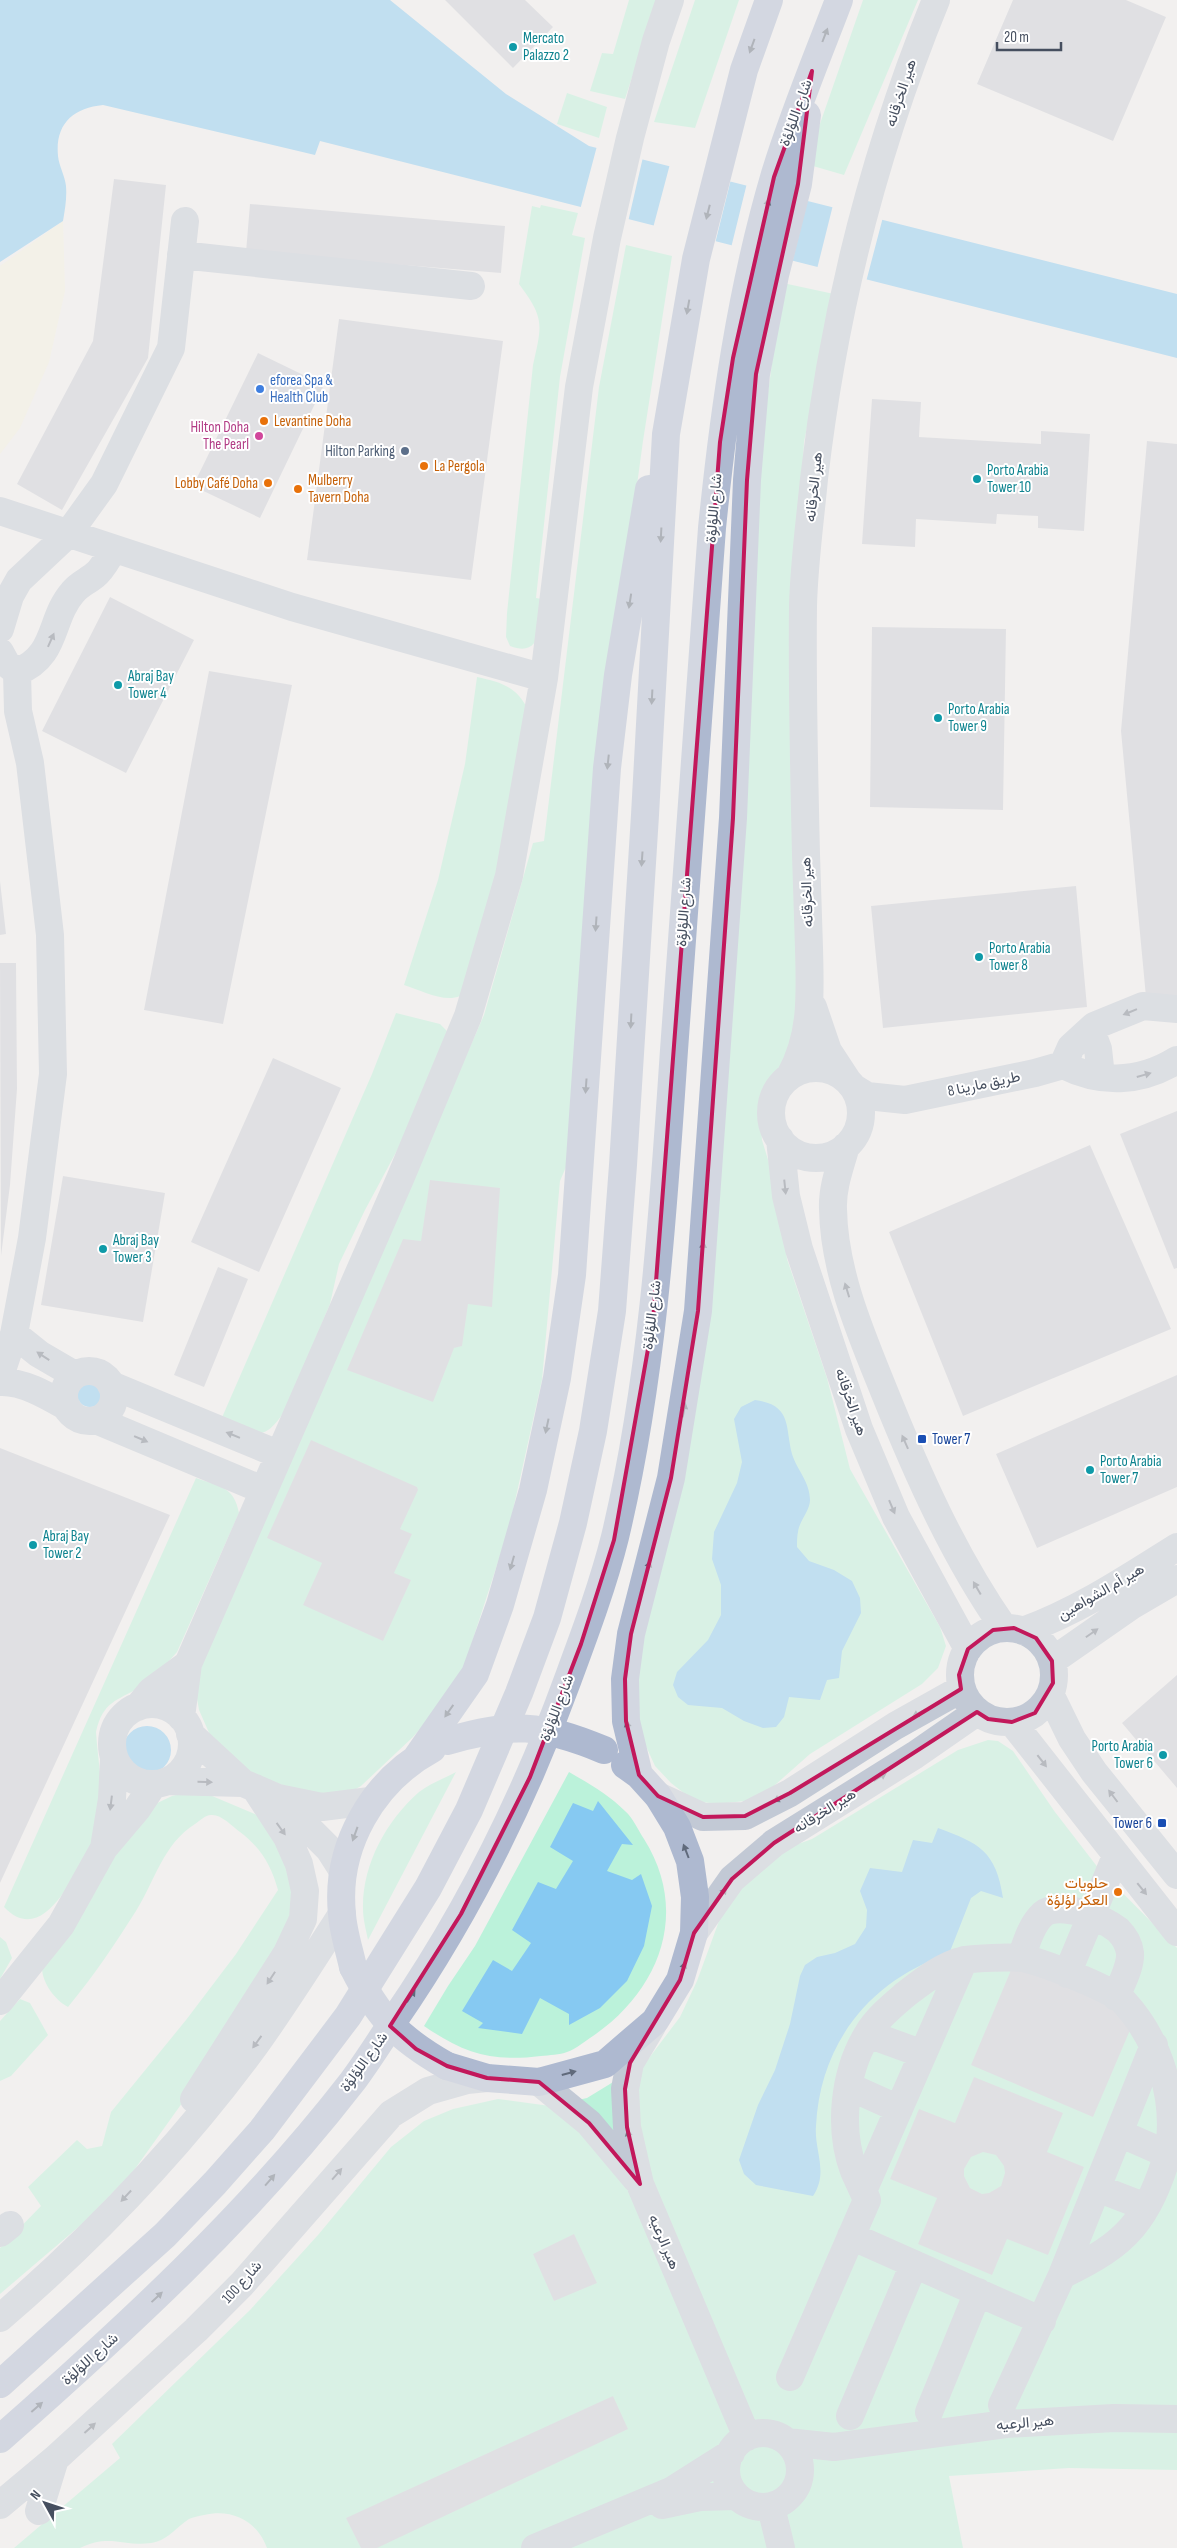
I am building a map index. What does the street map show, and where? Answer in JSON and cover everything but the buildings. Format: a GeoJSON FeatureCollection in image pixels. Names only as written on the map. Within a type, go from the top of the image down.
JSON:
{"type":"FeatureCollection","features":[{"type":"Feature","properties":{"kind":"main road"},"geometry":{"type":"LineString","coordinates":[[0,2384],[165,2234],[215,2183],[262,2130],[348,2016],[428,1888],[469,1810],[519,1693],[547,1618],[573,1523],[594,1431],[612,1311],[647,785],[666,434],[696,260],[744,70],[769,0]]}},
{"type":"Feature","properties":{"kind":"main road","name":"شارع اللؤلؤة"},"geometry":{"type":"LineString","coordinates":[[0,2439],[90,2360],[200,2255],[251,2202],[354,2080],[422,1979],[461,1914],[502,1837],[530,1777],[581,1644],[614,1540],[631,1455],[653,1321],[720,442],[732,367],[764,272],[812,71],[839,0]]}},
{"type":"Feature","properties":{"kind":"main road"},"geometry":{"type":"LineString","coordinates":[[639,1775],[626,1721],[625,1679],[633,1624],[671,1478],[698,1311],[733,818],[747,480],[764,272]]}},
{"type":"Feature","properties":{"kind":"main road"},"geometry":{"type":"LineString","coordinates":[[417,1757],[475,1674],[500,1605],[533,1490],[557,1378],[572,1275],[607,768],[618,675],[638,546],[650,482],[666,434]]}},
{"type":"Feature","properties":{"kind":"main road"},"geometry":{"type":"LineString","coordinates":[[527,1728],[567,1734],[604,1750],[639,1775],[658,1796],[677,1827],[690,1861],[696,1897],[694,1933],[680,1980],[655,2021],[605,2064],[539,2082],[487,2078],[447,2066],[416,2049],[390,2026],[368,1998],[353,1967],[342,1914],[343,1871],[355,1831],[370,1801],[392,1777],[417,1757],[447,1741],[486,1730],[527,1728]]}},
{"type":"Feature","properties":{"kind":"street"},"geometry":{"type":"LineString","coordinates":[[0,2001],[61,1925],[104,1848],[160,1783],[179,1773],[188,1762],[192,1748],[186,1725],[188,1664],[278,1454],[400,1179],[468,1016],[509,876],[544,678],[579,387],[607,238],[630,138],[656,41],[670,0]]}},
{"type":"Feature","properties":{"kind":"street","name":"هير الخرقانه"},"geometry":{"type":"LineString","coordinates":[[790,1076],[799,1060],[807,1034],[811,1009],[804,605],[818,444],[843,294],[867,198],[906,73],[936,0]]}},
{"type":"Feature","properties":{"kind":"street"},"geometry":{"type":"LineString","coordinates":[[0,629],[10,596],[19,580],[68,534],[104,484],[171,348],[186,221]]}},
{"type":"Feature","properties":{"kind":"street"},"geometry":{"type":"LineString","coordinates":[[181,255],[471,286]]}},
{"type":"Feature","properties":{"kind":"street"},"geometry":{"type":"LineString","coordinates":[[0,511],[113,550],[292,607],[544,678]]}},
{"type":"Feature","properties":{"kind":"street"},"geometry":{"type":"LineString","coordinates":[[0,1376],[14,1334],[32,1238],[53,1074],[50,935],[30,763],[8,662],[28,668],[38,659],[48,646],[72,592],[97,574],[113,550]]}},
{"type":"Feature","properties":{"kind":"street","name":"هير الخرقانه"},"geometry":{"type":"LineString","coordinates":[[810,991],[825,1044],[836,1065],[850,1084]]}},
{"type":"Feature","properties":{"kind":"street"},"geometry":{"type":"LineString","coordinates":[[1177,1009],[1143,1006],[1094,1026],[1071,1047],[1063,1064],[1083,1075],[1123,1079],[1140,1077],[1177,1060]]}},
{"type":"Feature","properties":{"kind":"street"},"geometry":{"type":"LineString","coordinates":[[1091,1030],[1098,1050],[1102,1076]]}},
{"type":"Feature","properties":{"kind":"street","name":"طريق مارينا 8"},"geometry":{"type":"LineString","coordinates":[[850,1084],[867,1096],[905,1100],[1035,1073],[1063,1064]]}},
{"type":"Feature","properties":{"kind":"street"},"geometry":{"type":"LineString","coordinates":[[849,1143],[829,1155],[811,1157],[799,1154],[780,1139],[774,1128],[772,1105],[775,1094],[790,1076],[809,1068],[830,1070],[850,1084],[859,1098],[861,1114],[858,1130],[849,1143],[835,1186],[833,1215],[839,1261],[855,1314],[903,1438],[945,1528],[978,1592],[1014,1629],[1036,1638],[1046,1648],[1052,1661],[1054,1672],[1050,1694],[1035,1713],[1012,1722],[1000,1722],[977,1712],[968,1702],[961,1689],[962,1661],[968,1649],[984,1634],[1014,1629]]}},
{"type":"Feature","properties":{"kind":"street","name":"طريق مارينا 8"},"geometry":{"type":"LineString","coordinates":[[849,1143],[905,1100]]}},
{"type":"Feature","properties":{"kind":"street","name":"هير الخرقانه"},"geometry":{"type":"LineString","coordinates":[[780,1139],[786,1196],[799,1249],[859,1429],[896,1516],[968,1649]]}},
{"type":"Feature","properties":{"kind":"street"},"geometry":{"type":"LineString","coordinates":[[14,1334],[39,1354],[75,1375]]}},
{"type":"Feature","properties":{"kind":"street"},"geometry":{"type":"LineString","coordinates":[[67,1407],[65,1389],[75,1375],[88,1371],[96,1372],[108,1380],[111,1386],[113,1402],[109,1410],[96,1420]]}},
{"type":"Feature","properties":{"kind":"street"},"geometry":{"type":"LineString","coordinates":[[0,1382],[37,1391],[67,1407],[79,1419],[96,1420],[263,1490]]}},
{"type":"Feature","properties":{"kind":"street"},"geometry":{"type":"LineString","coordinates":[[111,1386],[278,1454]]}},
{"type":"Feature","properties":{"kind":"street","name":"هير أم الشواهين"},"geometry":{"type":"LineString","coordinates":[[1014,1629],[1061,1617],[1177,1547]]}},
{"type":"Feature","properties":{"kind":"street","name":"هير أم الشواهين"},"geometry":{"type":"LineString","coordinates":[[1052,1661],[1131,1606],[1177,1579]]}},
{"type":"Feature","properties":{"kind":"street"},"geometry":{"type":"LineString","coordinates":[[138,1707],[151,1691],[188,1664]]}},
{"type":"Feature","properties":{"kind":"street"},"geometry":{"type":"LineString","coordinates":[[658,1796],[703,1817],[745,1816],[790,1793],[895,1726],[961,1689]]}},
{"type":"Feature","properties":{"kind":"street"},"geometry":{"type":"LineString","coordinates":[[1050,1694],[1072,1740],[1139,1830],[1177,1875]]}},
{"type":"Feature","properties":{"kind":"street"},"geometry":{"type":"LineString","coordinates":[[104,1848],[112,1799],[114,1759],[112,1746],[116,1728],[127,1713],[138,1707],[150,1704],[163,1706],[174,1711],[186,1725],[259,1790],[329,1849],[343,1871]]}},
{"type":"Feature","properties":{"kind":"street","name":"هير الخرقانه"},"geometry":{"type":"LineString","coordinates":[[694,1933],[732,1879],[774,1843],[915,1755],[977,1712]]}},
{"type":"Feature","properties":{"kind":"street"},"geometry":{"type":"LineString","coordinates":[[1012,1722],[1177,1932]]}},
{"type":"Feature","properties":{"kind":"street"},"geometry":{"type":"LineString","coordinates":[[114,1759],[129,1778],[141,1783],[259,1790],[322,1807],[370,1801]]}},
{"type":"Feature","properties":{"kind":"street"},"geometry":{"type":"LineString","coordinates":[[159,2161],[182,2118],[287,1953],[303,1919],[305,1891],[299,1864],[287,1837],[259,1790]]}},
{"type":"Feature","properties":{"kind":"street"},"geometry":{"type":"LineString","coordinates":[[1067,1974],[1092,1918],[1116,1856]]}},
{"type":"Feature","properties":{"kind":"street"},"geometry":{"type":"LineString","coordinates":[[1021,1958],[1028,1937],[1044,1913],[1058,1908],[1068,1908],[1113,1927],[1127,1943],[1130,1962],[1116,1997]]}},
{"type":"Feature","properties":{"kind":"street"},"geometry":{"type":"LineString","coordinates":[[0,2318],[66,2258],[159,2161],[214,2097],[255,2044],[342,1914]]}},
{"type":"Feature","properties":{"kind":"street"},"geometry":{"type":"LineString","coordinates":[[790,2377],[867,2200],[853,2169],[846,2138],[848,2086],[856,2059],[868,2034],[893,2005],[927,1978],[964,1960],[1021,1958],[1067,1974],[1123,2000],[1154,2045],[1169,2079],[1172,2106],[1171,2143],[1162,2175],[1139,2220],[1123,2239],[1095,2260],[1062,2275]]}},
{"type":"Feature","properties":{"kind":"street"},"geometry":{"type":"LineString","coordinates":[[863,2190],[964,1960]]}},
{"type":"Feature","properties":{"kind":"street","name":"هير الرعيه"},"geometry":{"type":"LineString","coordinates":[[655,2021],[630,2063],[625,2090],[627,2126],[640,2184],[738,2445]]}},
{"type":"Feature","properties":{"kind":"street"},"geometry":{"type":"LineString","coordinates":[[868,2034],[923,2054]]}},
{"type":"Feature","properties":{"kind":"street"},"geometry":{"type":"LineString","coordinates":[[1002,2405],[1062,2275],[1154,2045]]}},
{"type":"Feature","properties":{"kind":"street","name":"شارع 100"},"geometry":{"type":"LineString","coordinates":[[0,2505],[55,2459],[154,2370],[235,2290],[391,2114],[428,2091],[467,2080],[487,2078]]}},
{"type":"Feature","properties":{"kind":"street","name":"هير الرعيه"},"geometry":{"type":"LineString","coordinates":[[539,2082],[589,2123],[640,2184]]}},
{"type":"Feature","properties":{"kind":"street"},"geometry":{"type":"LineString","coordinates":[[848,2086],[899,2109]]}},
{"type":"Feature","properties":{"kind":"street"},"geometry":{"type":"LineString","coordinates":[[1119,2133],[1168,2154]]}},
{"type":"Feature","properties":{"kind":"street"},"geometry":{"type":"LineString","coordinates":[[1097,2188],[1146,2207]]}},
{"type":"Feature","properties":{"kind":"street"},"geometry":{"type":"LineString","coordinates":[[851,2236],[1042,2321]]}},
{"type":"Feature","properties":{"kind":"street"},"geometry":{"type":"LineString","coordinates":[[850,2416],[914,2264]]}},
{"type":"Feature","properties":{"kind":"street"},"geometry":{"type":"LineString","coordinates":[[929,2412],[978,2292]]}},
{"type":"Feature","properties":{"kind":"street","name":"هير الرعيه"},"geometry":{"type":"LineString","coordinates":[[788,2442],[834,2448],[1006,2424],[1114,2418],[1177,2419]]}},
{"type":"Feature","properties":{"kind":"street"},"geometry":{"type":"LineString","coordinates":[[535,2548],[671,2491],[738,2445],[768,2433],[788,2442],[799,2458],[800,2478],[790,2496],[781,2503],[771,2507],[752,2506],[736,2496],[731,2489],[726,2471],[738,2445]]}},
{"type":"Feature","properties":{"kind":"street","name":"هير الرعيه"},"geometry":{"type":"LineString","coordinates":[[800,2478],[874,2443]]}},
{"type":"Feature","properties":{"kind":"street"},"geometry":{"type":"LineString","coordinates":[[39,2511],[55,2459]]}},
{"type":"Feature","properties":{"kind":"street"},"geometry":{"type":"LineString","coordinates":[[626,2510],[700,2498],[736,2496]]}},
{"type":"Feature","properties":{"kind":"street"},"geometry":{"type":"LineString","coordinates":[[771,2507],[781,2548]]}},
{"type":"Feature","properties":{"kind":"highlighted area"},"geometry":{"type":"Polygon","coordinates":[[[812,71],[798,184],[756,374],[747,480],[733,818],[698,1311],[671,1478],[631,1634],[625,1679],[626,1721],[639,1775],[658,1796],[703,1817],[745,1816],[790,1793],[961,1689],[959,1675],[968,1649],[993,1630],[1014,1628],[1036,1638],[1052,1661],[1053,1683],[1035,1713],[1012,1722],[988,1719],[977,1712],[774,1843],[732,1879],[694,1933],[680,1980],[630,2063],[625,2089],[627,2127],[640,2184],[589,2123],[539,2082],[487,2078],[447,2066],[416,2049],[390,2026],[461,1914],[530,1777],[581,1644],[614,1540],[653,1321],[720,442],[733,358],[774,177],[812,71]]]}},
{"type":"Feature","properties":{"kind":"green space"},"geometry":{"type":"Polygon","coordinates":[[[629,0],[657,0],[625,99],[590,91],[602,53],[613,54],[629,0]]]}},
{"type":"Feature","properties":{"kind":"green space"},"geometry":{"type":"Polygon","coordinates":[[[695,0],[739,0],[695,128],[654,122],[695,0]]]}},
{"type":"Feature","properties":{"kind":"green space"},"geometry":{"type":"Polygon","coordinates":[[[863,0],[918,0],[844,175],[806,164],[863,0]]]}},
{"type":"Feature","properties":{"kind":"green space"},"geometry":{"type":"Polygon","coordinates":[[[567,93],[607,107],[599,138],[557,124],[567,93]]]}},
{"type":"Feature","properties":{"kind":"green space"},"geometry":{"type":"Polygon","coordinates":[[[541,205],[578,213],[572,235],[585,238],[560,377],[536,598],[542,599],[540,627],[535,643],[521,649],[510,646],[506,637],[507,613],[539,322],[533,306],[519,284],[532,206],[540,208],[541,205]]]}},
{"type":"Feature","properties":{"kind":"green space"},"geometry":{"type":"Polygon","coordinates":[[[626,245],[672,256],[643,441],[610,683],[566,1167],[560,1181],[542,1380],[509,1528],[463,1670],[442,1704],[413,1737],[361,1786],[346,1795],[320,1800],[247,1771],[210,1735],[199,1710],[196,1693],[196,1671],[484,1015],[533,843],[544,841],[599,387],[626,245]]]}},
{"type":"Feature","properties":{"kind":"green space"},"geometry":{"type":"Polygon","coordinates":[[[783,283],[834,294],[804,442],[794,643],[804,1006],[783,1073],[770,1088],[760,1111],[762,1140],[780,1199],[787,1259],[827,1378],[850,1469],[940,1627],[946,1646],[938,1668],[922,1684],[810,1754],[766,1793],[745,1801],[718,1804],[694,1801],[671,1783],[655,1766],[640,1733],[634,1650],[672,1516],[755,557],[764,422],[783,283]]]}},
{"type":"Feature","properties":{"kind":"green space"},"geometry":{"type":"Polygon","coordinates":[[[477,677],[506,686],[518,695],[527,708],[497,872],[460,996],[447,998],[404,985],[438,880],[465,764],[477,677]]]}},
{"type":"Feature","properties":{"kind":"green space"},"geometry":{"type":"Polygon","coordinates":[[[396,1013],[440,1024],[447,1031],[408,1130],[365,1210],[339,1264],[330,1304],[286,1409],[271,1428],[258,1434],[220,1422],[372,1074],[396,1013]]]}},
{"type":"Feature","properties":{"kind":"green space"},"geometry":{"type":"Polygon","coordinates":[[[196,1478],[218,1485],[229,1492],[237,1504],[239,1513],[177,1652],[160,1671],[140,1687],[112,1703],[99,1722],[96,1732],[102,1789],[102,1824],[97,1837],[62,1895],[52,1907],[41,1915],[30,1919],[17,1917],[4,1907],[196,1478]]]}},
{"type":"Feature","properties":{"kind":"green space"},"geometry":{"type":"Polygon","coordinates":[[[988,1740],[998,1741],[1013,1751],[1055,1812],[1099,1869],[1177,1948],[1177,2470],[1069,2468],[949,2476],[963,2548],[267,2548],[257,2530],[250,2524],[234,2515],[214,2513],[189,2519],[163,2539],[151,2543],[100,2541],[80,2548],[14,2548],[120,2458],[112,2444],[250,2310],[318,2235],[391,2147],[424,2121],[453,2109],[498,2099],[550,2106],[587,2098],[646,2062],[680,2017],[697,1981],[719,1921],[732,1897],[787,1848],[812,1839],[958,1750],[988,1740]]]}},
{"type":"Feature","properties":{"kind":"green space"},"geometry":{"type":"Polygon","coordinates":[[[456,1772],[368,1940],[363,1913],[364,1893],[367,1876],[378,1845],[396,1816],[419,1792],[456,1772]]]}},
{"type":"Feature","properties":{"kind":"green space"},"geometry":{"type":"Polygon","coordinates":[[[569,1772],[619,1805],[628,1814],[644,1839],[658,1867],[665,1894],[666,1921],[661,1948],[651,1973],[636,1996],[616,2017],[574,2049],[564,2053],[524,2058],[493,2057],[480,2054],[439,2036],[424,2026],[475,1946],[569,1772]]]}},
{"type":"Feature","properties":{"kind":"green space"},"geometry":{"type":"Polygon","coordinates":[[[188,1792],[205,1793],[257,1815],[293,1872],[291,1924],[190,2092],[132,2173],[82,2224],[0,2294],[0,2248],[41,2206],[28,2187],[77,2140],[87,2149],[102,2146],[111,2112],[186,2020],[236,1954],[278,1890],[268,1865],[254,1844],[222,1818],[215,1815],[207,1816],[184,1832],[167,1852],[143,1899],[128,1923],[95,1972],[68,2007],[54,1996],[47,1986],[42,1969],[119,1844],[151,1806],[172,1796],[188,1792]]]}},
{"type":"Feature","properties":{"kind":"green space"},"geometry":{"type":"Polygon","coordinates":[[[0,1937],[6,1942],[12,1958],[0,1979],[0,1937]]]}},
{"type":"Feature","properties":{"kind":"green space"},"geometry":{"type":"Polygon","coordinates":[[[20,1999],[30,2003],[48,2035],[11,2076],[0,2081],[0,2021],[20,1999]]]}},
{"type":"Feature","properties":{"kind":"sand"},"geometry":{"type":"Polygon","coordinates":[[[63,221],[65,291],[49,362],[20,428],[0,454],[0,266],[63,221]]]}},
{"type":"Feature","properties":{"kind":"water"},"geometry":{"type":"Polygon","coordinates":[[[0,0],[390,0],[506,94],[589,146],[1177,294],[1177,358],[320,141],[315,155],[103,105],[75,114],[63,127],[60,135],[58,156],[66,190],[63,221],[0,262],[0,0]]]}},
{"type":"Feature","properties":{"kind":"water"},"geometry":{"type":"Polygon","coordinates":[[[90,1381],[99,1385],[103,1394],[99,1403],[90,1407],[81,1403],[77,1394],[81,1385],[90,1381]]]}},
{"type":"Feature","properties":{"kind":"water"},"geometry":{"type":"Polygon","coordinates":[[[755,1400],[775,1407],[785,1418],[794,1460],[808,1487],[810,1504],[800,1524],[797,1547],[809,1561],[834,1570],[852,1581],[860,1598],[861,1613],[842,1651],[839,1678],[827,1680],[820,1700],[789,1697],[784,1717],[776,1727],[763,1728],[744,1721],[722,1708],[688,1705],[678,1697],[673,1685],[677,1672],[708,1640],[721,1615],[721,1585],[712,1559],[714,1532],[737,1483],[742,1462],[734,1419],[741,1407],[755,1400]]]}},
{"type":"Feature","properties":{"kind":"water"},"geometry":{"type":"Polygon","coordinates":[[[142,1726],[152,1726],[164,1733],[171,1745],[171,1755],[164,1767],[152,1774],[142,1774],[134,1770],[127,1763],[123,1755],[123,1745],[127,1737],[134,1730],[142,1726]]]}},
{"type":"Feature","properties":{"kind":"water"},"geometry":{"type":"Polygon","coordinates":[[[598,1801],[633,1845],[622,1844],[607,1871],[632,1880],[641,1874],[652,1906],[644,1946],[627,1981],[600,2008],[569,2025],[569,2014],[540,1998],[522,2034],[478,2028],[483,2023],[462,2011],[493,1960],[512,1971],[531,1943],[512,1930],[538,1882],[556,1889],[573,1861],[550,1847],[573,1803],[593,1811],[598,1801]]]}},
{"type":"Feature","properties":{"kind":"water"},"geometry":{"type":"Polygon","coordinates":[[[938,1828],[975,1844],[983,1851],[996,1869],[1003,1898],[981,1891],[971,1898],[949,1954],[921,1965],[896,1980],[874,1998],[855,2018],[839,2042],[828,2068],[820,2096],[816,2135],[820,2161],[820,2178],[813,2196],[756,2185],[744,2174],[739,2160],[758,2105],[775,2070],[790,2024],[800,1976],[805,1965],[817,1957],[835,1953],[855,1944],[866,1927],[867,1910],[860,1891],[870,1868],[902,1872],[913,1840],[932,1843],[938,1828]]]}},
{"type":"Feature","properties":{"kind":"pier"},"geometry":{"type":"Polygon","coordinates":[[[597,146],[643,157],[628,222],[580,210],[597,146]]]}},
{"type":"Feature","properties":{"kind":"pier"},"geometry":{"type":"Polygon","coordinates":[[[670,164],[731,179],[715,244],[653,228],[670,164]]]}},
{"type":"Feature","properties":{"kind":"pier"},"geometry":{"type":"Polygon","coordinates":[[[747,183],[808,198],[792,263],[731,248],[747,183]]]}},
{"type":"Feature","properties":{"kind":"pier"},"geometry":{"type":"Polygon","coordinates":[[[833,205],[883,217],[866,282],[817,269],[833,205]]]}},
{"type":"Feature","properties":{"kind":"place","name":"Mercato Palazzo 2"},"geometry":{"type":"Point","coordinates":[513,47]}},
{"type":"Feature","properties":{"kind":"place","name":"eforea Spa & Health Club"},"geometry":{"type":"Point","coordinates":[260,389]}},
{"type":"Feature","properties":{"kind":"place","name":"Levantine Doha"},"geometry":{"type":"Point","coordinates":[264,421]}},
{"type":"Feature","properties":{"kind":"place","name":"Hilton Doha The Pearl"},"geometry":{"type":"Point","coordinates":[259,436]}},
{"type":"Feature","properties":{"kind":"place","name":"Hilton Parking"},"geometry":{"type":"Point","coordinates":[405,451]}},
{"type":"Feature","properties":{"kind":"place","name":"La Pergola"},"geometry":{"type":"Point","coordinates":[424,466]}},
{"type":"Feature","properties":{"kind":"place","name":"Porto Arabia Tower 10"},"geometry":{"type":"Point","coordinates":[977,479]}},
{"type":"Feature","properties":{"kind":"place","name":"Lobby Café Doha"},"geometry":{"type":"Point","coordinates":[268,483]}},
{"type":"Feature","properties":{"kind":"place","name":"Mulberry Tavern Doha"},"geometry":{"type":"Point","coordinates":[298,489]}},
{"type":"Feature","properties":{"kind":"place","name":"Abraj Bay Tower 4"},"geometry":{"type":"Point","coordinates":[118,685]}},
{"type":"Feature","properties":{"kind":"place","name":"Porto Arabia Tower 9"},"geometry":{"type":"Point","coordinates":[938,718]}},
{"type":"Feature","properties":{"kind":"place","name":"Porto Arabia Tower 8"},"geometry":{"type":"Point","coordinates":[979,957]}},
{"type":"Feature","properties":{"kind":"place","name":"Abraj Bay Tower 3"},"geometry":{"type":"Point","coordinates":[103,1249]}},
{"type":"Feature","properties":{"kind":"place","name":"Tower 7"},"geometry":{"type":"Point","coordinates":[922,1439]}},
{"type":"Feature","properties":{"kind":"place","name":"Porto Arabia Tower 7"},"geometry":{"type":"Point","coordinates":[1090,1470]}},
{"type":"Feature","properties":{"kind":"place","name":"Abraj Bay Tower 2"},"geometry":{"type":"Point","coordinates":[33,1545]}},
{"type":"Feature","properties":{"kind":"place","name":"Porto Arabia Tower 6"},"geometry":{"type":"Point","coordinates":[1163,1755]}},
{"type":"Feature","properties":{"kind":"place","name":"Tower 6"},"geometry":{"type":"Point","coordinates":[1162,1823]}},
{"type":"Feature","properties":{"kind":"place","name":"حلويات العكر لؤلؤة"},"geometry":{"type":"Point","coordinates":[1118,1892]}}]}
